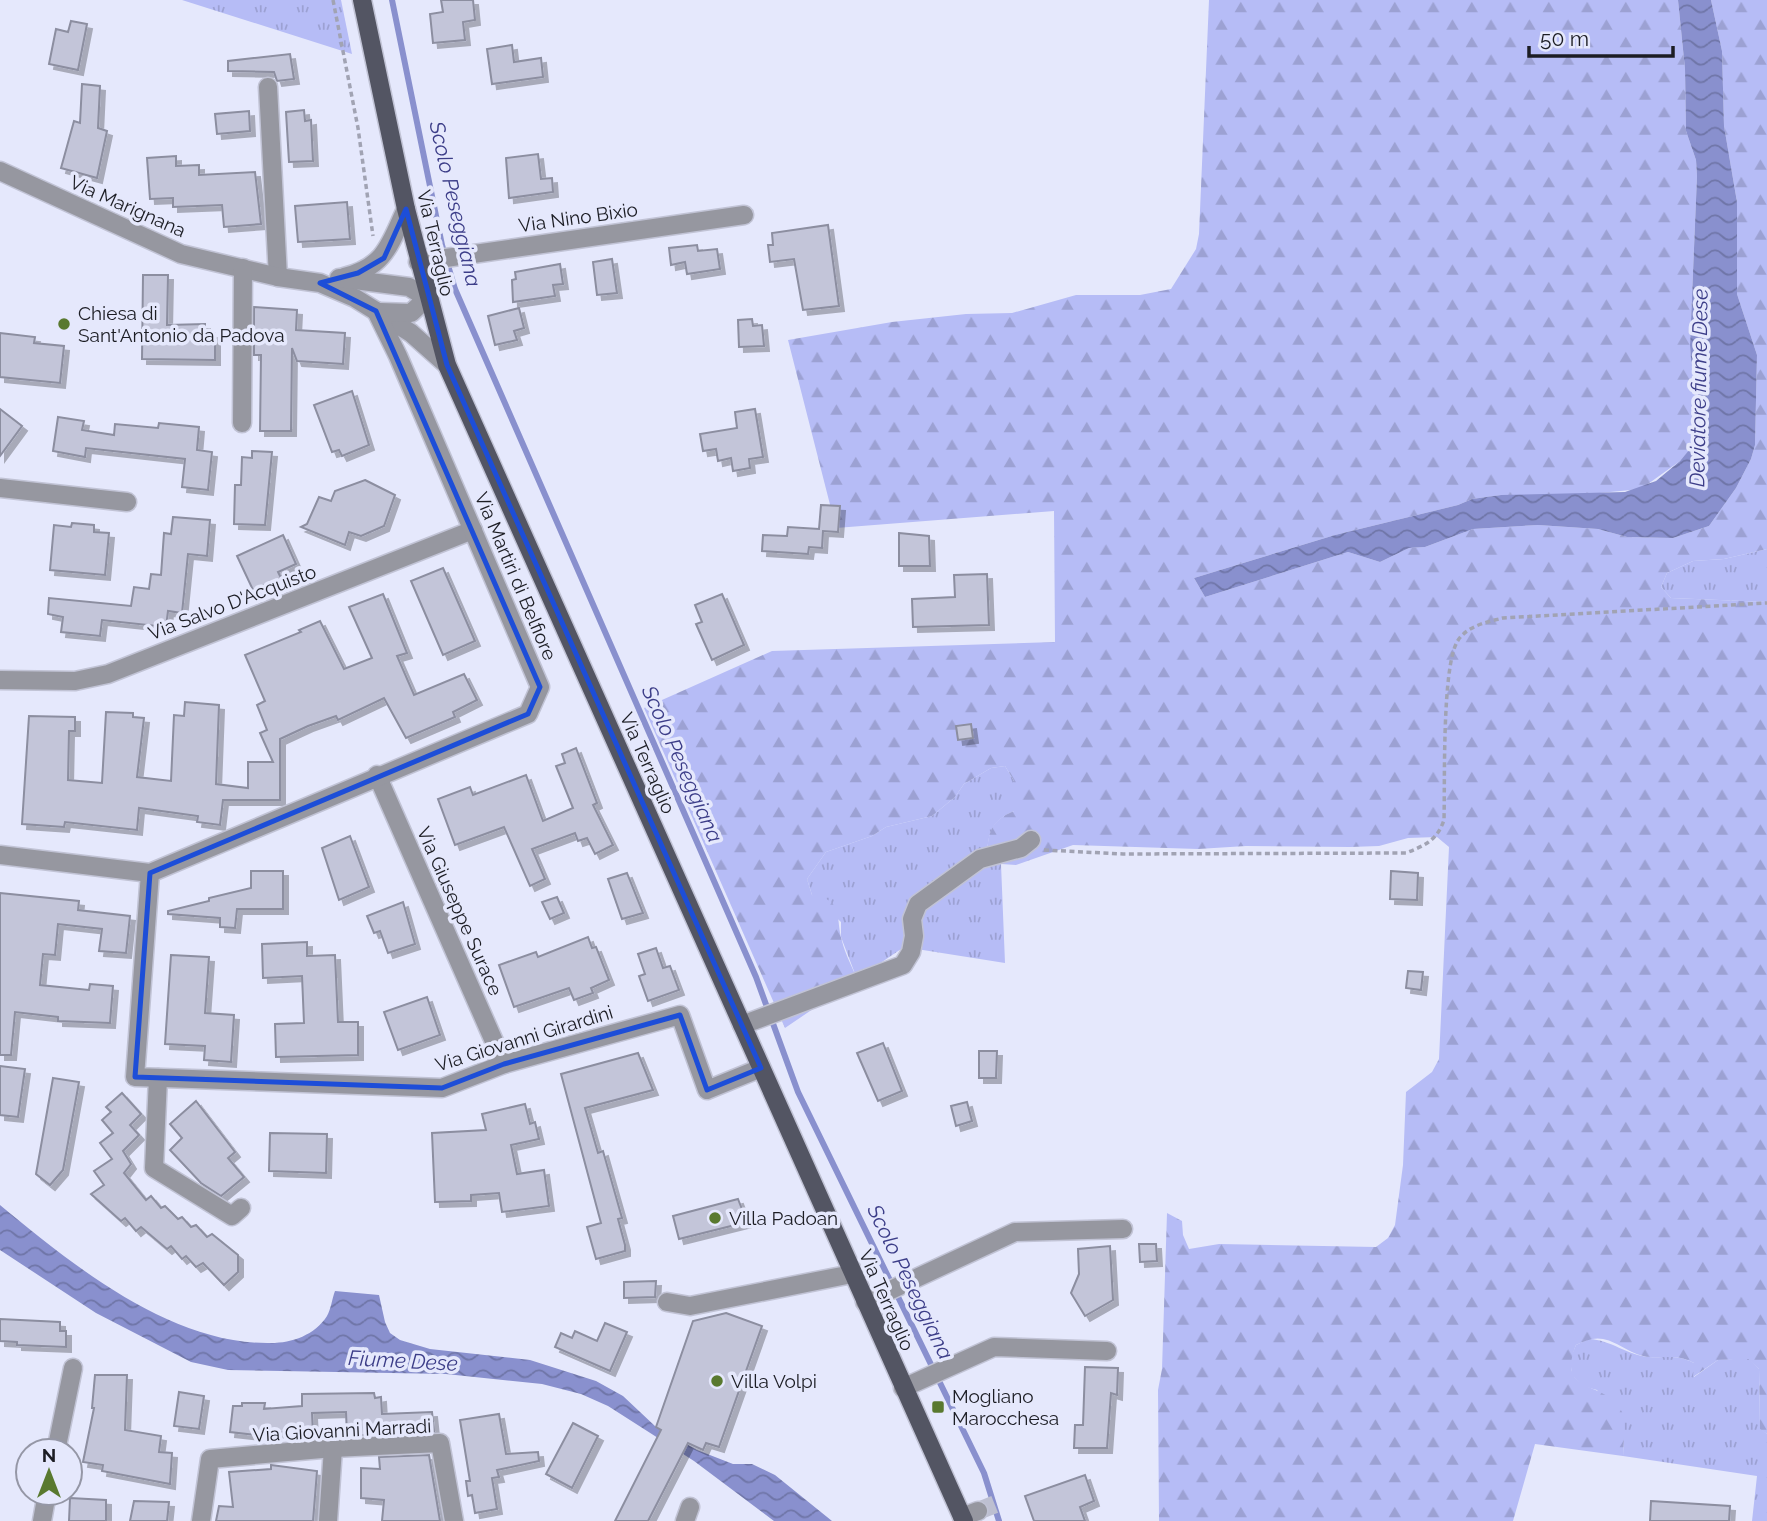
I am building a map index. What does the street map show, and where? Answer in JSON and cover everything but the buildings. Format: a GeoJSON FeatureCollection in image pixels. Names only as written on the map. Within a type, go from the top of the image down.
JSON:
{"type":"FeatureCollection","features":[{"type":"Feature","properties":{"kind":"main road","name":"Via Terraglio"},"geometry":{"type":"LineString","coordinates":[[362,0],[406,209],[427,260],[427,298],[447,365],[903,1388],[968,1516]]}},
{"type":"Feature","properties":{"kind":"street"},"geometry":{"type":"LineString","coordinates":[[268,87],[278,276]]}},
{"type":"Feature","properties":{"kind":"street","name":"Via Marignana"},"geometry":{"type":"LineString","coordinates":[[0,171],[181,254],[320,283],[376,311],[411,333],[447,365]]}},
{"type":"Feature","properties":{"kind":"street","name":"Via Marignana"},"geometry":{"type":"LineString","coordinates":[[320,283],[358,273],[384,258],[406,209]]}},
{"type":"Feature","properties":{"kind":"street","name":"Via Nino Bixio"},"geometry":{"type":"LineString","coordinates":[[427,260],[744,215]]}},
{"type":"Feature","properties":{"kind":"street"},"geometry":{"type":"LineString","coordinates":[[242,423],[243,268]]}},
{"type":"Feature","properties":{"kind":"street","name":"Via Marignana"},"geometry":{"type":"LineString","coordinates":[[339,278],[409,287],[427,298],[411,313],[376,311]]}},
{"type":"Feature","properties":{"kind":"street","name":"Via Martiri di Belfiore"},"geometry":{"type":"LineString","coordinates":[[150,873],[377,775],[528,714],[540,687],[376,311]]}},
{"type":"Feature","properties":{"kind":"street"},"geometry":{"type":"LineString","coordinates":[[0,488],[127,502]]}},
{"type":"Feature","properties":{"kind":"street","name":"Via Salvo D'Acquisto"},"geometry":{"type":"LineString","coordinates":[[0,680],[75,681],[108,674],[473,530]]}},
{"type":"Feature","properties":{"kind":"street","name":"Via Giuseppe Surace"},"geometry":{"type":"LineString","coordinates":[[377,775],[504,1064]]}},
{"type":"Feature","properties":{"kind":"street"},"geometry":{"type":"LineString","coordinates":[[742,1025],[903,965],[913,944],[912,919],[918,904],[980,859],[1026,844]]}},
{"type":"Feature","properties":{"kind":"street"},"geometry":{"type":"LineString","coordinates":[[0,855],[150,873]]}},
{"type":"Feature","properties":{"kind":"street","name":"Via Giovanni Girardini"},"geometry":{"type":"LineString","coordinates":[[150,873],[135,1077],[442,1087],[504,1064],[680,1015],[707,1090],[761,1068]]}},
{"type":"Feature","properties":{"kind":"street"},"geometry":{"type":"LineString","coordinates":[[158,1078],[154,1168],[232,1216],[241,1208]]}},
{"type":"Feature","properties":{"kind":"street"},"geometry":{"type":"LineString","coordinates":[[865,1302],[1015,1232],[1123,1229]]}},
{"type":"Feature","properties":{"kind":"street"},"geometry":{"type":"LineString","coordinates":[[667,1302],[690,1307],[852,1274]]}},
{"type":"Feature","properties":{"kind":"street"},"geometry":{"type":"LineString","coordinates":[[903,1388],[994,1347],[1107,1351]]}},
{"type":"Feature","properties":{"kind":"street"},"geometry":{"type":"LineString","coordinates":[[59,1437],[73,1368]]}},
{"type":"Feature","properties":{"kind":"street","name":"Via Giovanni Marradi"},"geometry":{"type":"LineString","coordinates":[[201,1521],[210,1459],[333,1448],[440,1443],[454,1521]]}},
{"type":"Feature","properties":{"kind":"street"},"geometry":{"type":"LineString","coordinates":[[328,1521],[333,1448]]}},
{"type":"Feature","properties":{"kind":"path"},"geometry":{"type":"LineString","coordinates":[[1026,844],[1123,854],[1406,853],[1427,845],[1438,835],[1444,820],[1450,665],[1458,641],[1478,624],[1503,618],[1767,603]]}},
{"type":"Feature","properties":{"kind":"highlighted area"},"geometry":{"type":"Polygon","coordinates":[[[406,209],[447,365],[761,1068],[707,1090],[680,1015],[504,1064],[442,1088],[135,1077],[150,873],[528,714],[540,687],[376,311],[320,283],[358,273],[384,258],[406,209]]]}},
{"type":"Feature","properties":{"kind":"green space"},"geometry":{"type":"Polygon","coordinates":[[[182,0],[341,0],[352,54],[182,0]]]}},
{"type":"Feature","properties":{"kind":"green space"},"geometry":{"type":"Polygon","coordinates":[[[1209,0],[1678,0],[1685,69],[1686,131],[1696,160],[1697,176],[1691,360],[1705,407],[1700,438],[1680,461],[1641,489],[1579,495],[1501,495],[1472,499],[1458,505],[1335,535],[1194,578],[1205,597],[1348,552],[1380,562],[1409,548],[1425,547],[1473,529],[1538,525],[1598,529],[1627,537],[1673,538],[1709,526],[1736,488],[1755,445],[1757,355],[1737,294],[1737,202],[1724,126],[1722,51],[1711,0],[1767,0],[1767,549],[1724,559],[1693,561],[1667,573],[1661,587],[1671,598],[1767,602],[1767,1434],[1760,1429],[1759,1369],[1749,1359],[1718,1360],[1693,1377],[1694,1363],[1688,1360],[1643,1356],[1603,1339],[1586,1341],[1576,1345],[1571,1361],[1572,1373],[1577,1380],[1615,1402],[1622,1412],[1625,1428],[1623,1456],[1535,1444],[1513,1521],[1159,1521],[1158,1390],[1162,1369],[1167,1213],[1182,1221],[1183,1235],[1189,1249],[1219,1244],[1376,1247],[1388,1238],[1395,1225],[1403,1165],[1406,1092],[1432,1072],[1439,1059],[1449,847],[1437,837],[1408,838],[1379,846],[1350,847],[1246,846],[1198,849],[1073,845],[1016,865],[1001,864],[987,857],[988,841],[995,824],[1014,811],[1014,781],[1005,766],[991,768],[964,784],[955,797],[932,816],[886,827],[872,836],[826,852],[807,879],[812,895],[830,901],[837,911],[843,946],[857,979],[785,1028],[644,708],[772,651],[1055,642],[1054,511],[836,528],[788,340],[892,322],[966,314],[1012,313],[1076,295],[1140,295],[1171,289],[1196,249],[1199,234],[1209,0]]]}},
{"type":"Feature","properties":{"kind":"green space"},"geometry":{"type":"Polygon","coordinates":[[[1767,549],[1767,602],[1671,598],[1661,587],[1667,573],[1693,561],[1724,559],[1767,549]]]}},
{"type":"Feature","properties":{"kind":"green space"},"geometry":{"type":"Polygon","coordinates":[[[1005,766],[1014,781],[1014,811],[1000,819],[992,829],[987,857],[1001,864],[1005,963],[904,947],[857,979],[841,937],[841,922],[812,895],[807,879],[826,852],[872,836],[886,827],[932,816],[955,797],[964,784],[991,768],[1005,766]]]}},
{"type":"Feature","properties":{"kind":"green space"},"geometry":{"type":"Polygon","coordinates":[[[1589,1339],[1605,1342],[1641,1356],[1688,1360],[1694,1363],[1694,1377],[1718,1360],[1749,1358],[1759,1369],[1760,1428],[1767,1434],[1767,1521],[1752,1521],[1757,1476],[1623,1456],[1624,1431],[1597,1390],[1582,1386],[1572,1375],[1570,1359],[1576,1345],[1589,1339]]]}},
{"type":"Feature","properties":{"kind":"water"},"geometry":{"type":"Polygon","coordinates":[[[1678,0],[1711,0],[1722,51],[1724,126],[1737,202],[1737,294],[1757,355],[1755,445],[1736,488],[1709,526],[1673,538],[1627,537],[1598,529],[1538,525],[1473,529],[1425,547],[1409,548],[1380,562],[1348,552],[1205,597],[1194,578],[1335,535],[1458,505],[1472,499],[1501,495],[1625,492],[1656,481],[1680,461],[1699,438],[1705,407],[1691,360],[1690,345],[1697,176],[1696,160],[1686,131],[1685,69],[1678,0]]]}},
{"type":"Feature","properties":{"kind":"water","name":"Fiume Dese"},"geometry":{"type":"Polygon","coordinates":[[[0,1205],[60,1253],[126,1298],[197,1331],[234,1340],[271,1343],[295,1339],[310,1333],[322,1323],[335,1291],[379,1295],[390,1333],[400,1340],[430,1349],[530,1360],[596,1381],[623,1396],[656,1427],[697,1450],[733,1464],[752,1464],[775,1475],[832,1521],[774,1521],[694,1461],[608,1406],[581,1394],[542,1384],[446,1374],[228,1370],[191,1362],[96,1313],[0,1250],[0,1205]]]}},
{"type":"Feature","properties":{"kind":"waterway","name":"Scolo Peseggiana"},"geometry":{"type":"LineString","coordinates":[[392,0],[442,245],[455,289],[756,977],[798,1092],[984,1473],[999,1521]]}},
{"type":"Feature","properties":{"kind":"tunnel"},"geometry":{"type":"LineString","coordinates":[[978,1511],[998,1503]]}},
{"type":"Feature","properties":{"kind":"place","name":"Chiesa di Sant'Antonio da Padova"},"geometry":{"type":"Point","coordinates":[64,324]}},
{"type":"Feature","properties":{"kind":"place","name":"Villa Padoan"},"geometry":{"type":"Point","coordinates":[715,1218]}},
{"type":"Feature","properties":{"kind":"place","name":"Villa Volpi"},"geometry":{"type":"Point","coordinates":[717,1381]}},
{"type":"Feature","properties":{"kind":"place","name":"Mogliano Marocchesa"},"geometry":{"type":"Point","coordinates":[938,1407]}},
{"type":"Feature","properties":{"kind":"water label","name":"Deviatore fiume Dese"},"geometry":{"type":"Point","coordinates":[1699,388]}}]}
